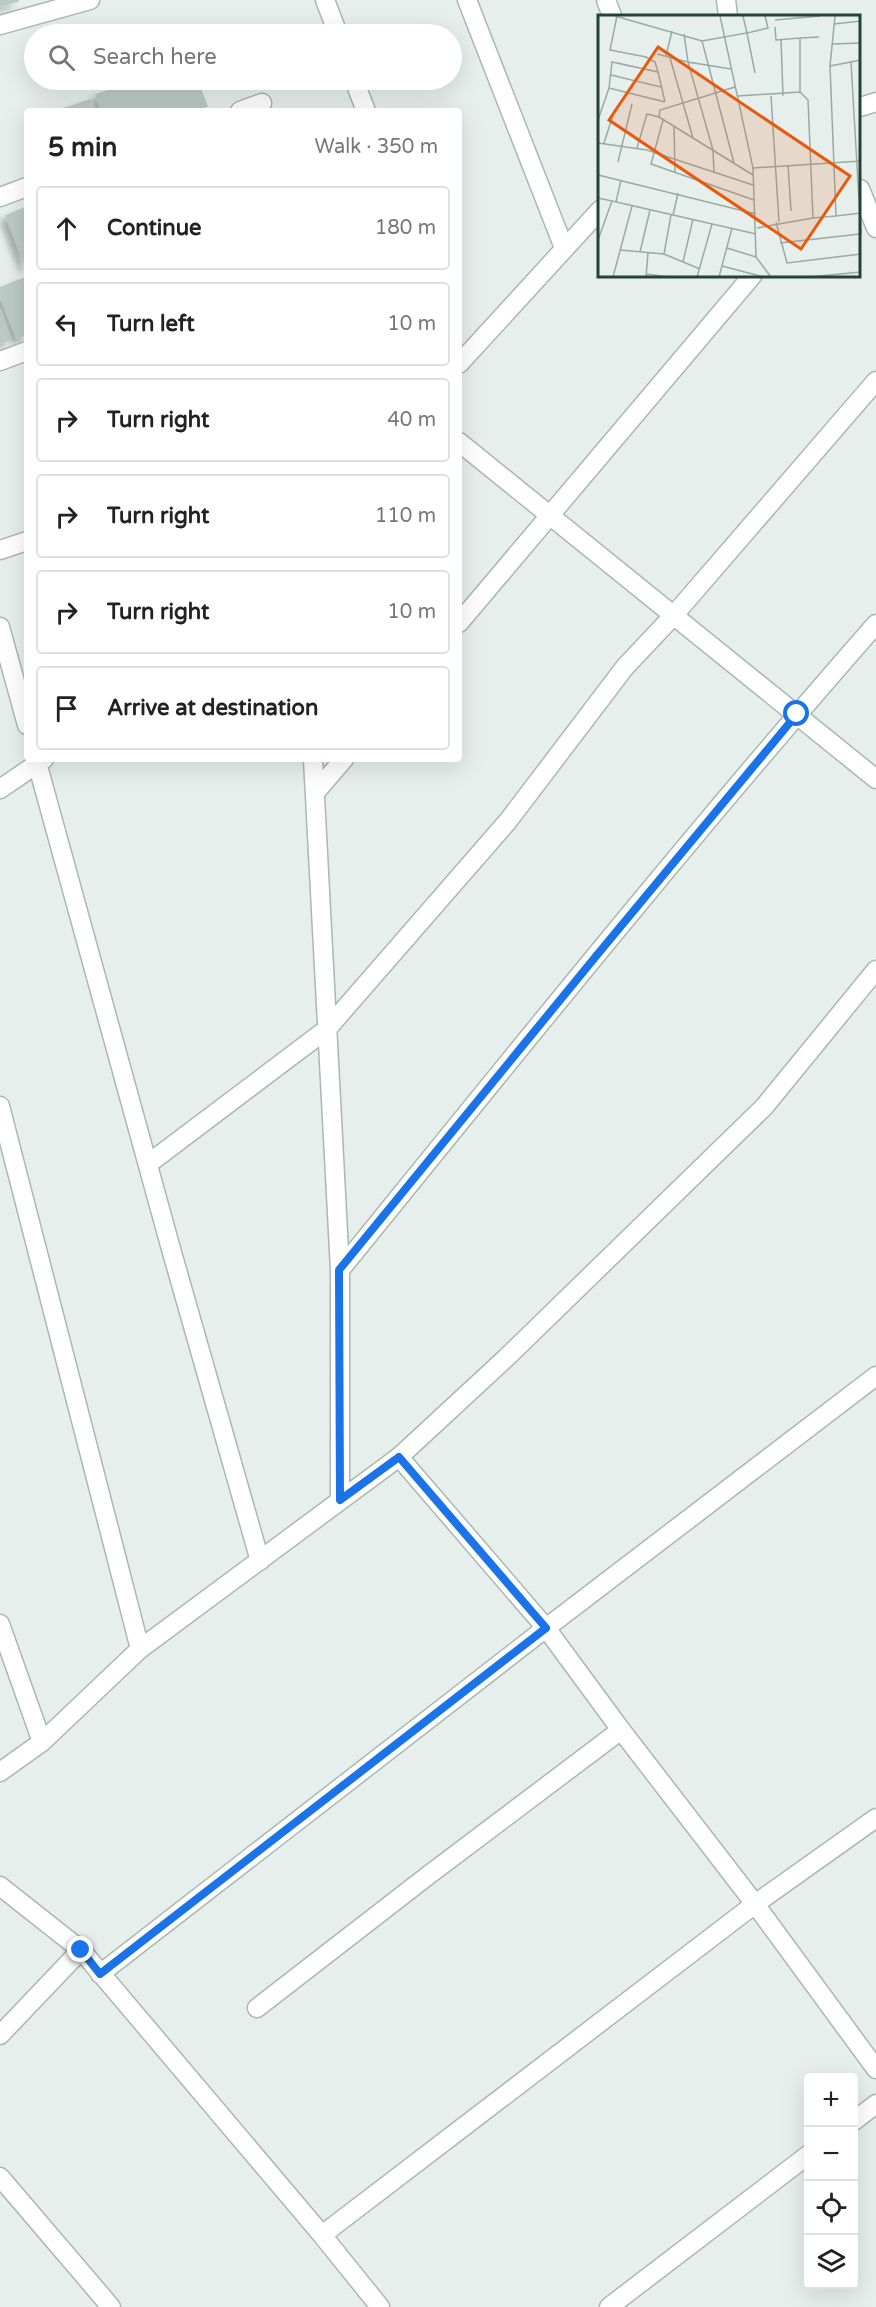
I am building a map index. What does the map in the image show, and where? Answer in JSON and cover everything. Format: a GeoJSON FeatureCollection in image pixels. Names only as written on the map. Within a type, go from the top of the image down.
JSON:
{"type":"FeatureCollection","features":[{"type":"Feature","properties":{"kind":"street"},"geometry":{"type":"LineString","coordinates":[[0,25],[90,0]]}},
{"type":"Feature","properties":{"kind":"street"},"geometry":{"type":"LineString","coordinates":[[325,0],[334,24]]}},
{"type":"Feature","properties":{"kind":"street"},"geometry":{"type":"LineString","coordinates":[[467,0],[564,248]]}},
{"type":"Feature","properties":{"kind":"street"},"geometry":{"type":"LineString","coordinates":[[606,0],[612,15]]}},
{"type":"Feature","properties":{"kind":"street"},"geometry":{"type":"LineString","coordinates":[[726,0],[728,15]]}},
{"type":"Feature","properties":{"kind":"street"},"geometry":{"type":"LineString","coordinates":[[358,90],[365,108]]}},
{"type":"Feature","properties":{"kind":"street"},"geometry":{"type":"LineString","coordinates":[[861,107],[876,102]]}},
{"type":"Feature","properties":{"kind":"street"},"geometry":{"type":"LineString","coordinates":[[248,108],[262,103]]}},
{"type":"Feature","properties":{"kind":"street"},"geometry":{"type":"LineString","coordinates":[[0,197],[24,188]]}},
{"type":"Feature","properties":{"kind":"street"},"geometry":{"type":"LineString","coordinates":[[861,191],[876,228]]}},
{"type":"Feature","properties":{"kind":"street"},"geometry":{"type":"LineString","coordinates":[[462,361],[598,212]]}},
{"type":"Feature","properties":{"kind":"street"},"geometry":{"type":"LineString","coordinates":[[462,619],[750,278]]}},
{"type":"Feature","properties":{"kind":"street"},"geometry":{"type":"LineString","coordinates":[[0,361],[24,352]]}},
{"type":"Feature","properties":{"kind":"street"},"geometry":{"type":"LineString","coordinates":[[147,1164],[327,1029],[508,821],[625,667],[674,615],[876,381]]}},
{"type":"Feature","properties":{"kind":"street"},"geometry":{"type":"LineString","coordinates":[[462,444],[876,779]]}},
{"type":"Feature","properties":{"kind":"street"},"geometry":{"type":"LineString","coordinates":[[0,550],[24,542]]}},
{"type":"Feature","properties":{"kind":"street"},"geometry":{"type":"LineString","coordinates":[[339,1270],[604,946],[797,714],[876,624]]}},
{"type":"Feature","properties":{"kind":"street"},"geometry":{"type":"LineString","coordinates":[[0,627],[24,714]]}},
{"type":"Feature","properties":{"kind":"street"},"geometry":{"type":"LineString","coordinates":[[0,789],[39,762]]}},
{"type":"Feature","properties":{"kind":"street"},"geometry":{"type":"LineString","coordinates":[[40,762],[147,1164],[260,1561]]}},
{"type":"Feature","properties":{"kind":"street"},"geometry":{"type":"LineString","coordinates":[[314,762],[339,1270],[340,1500]]}},
{"type":"Feature","properties":{"kind":"street"},"geometry":{"type":"LineString","coordinates":[[315,793],[341,762]]}},
{"type":"Feature","properties":{"kind":"street"},"geometry":{"type":"LineString","coordinates":[[0,1772],[42,1742],[140,1649],[399,1457],[514,1350],[764,1107],[876,970]]}},
{"type":"Feature","properties":{"kind":"street"},"geometry":{"type":"LineString","coordinates":[[0,1106],[140,1649]]}},
{"type":"Feature","properties":{"kind":"street"},"geometry":{"type":"LineString","coordinates":[[100,1974],[546,1628],[876,1376]]}},
{"type":"Feature","properties":{"kind":"street"},"geometry":{"type":"LineString","coordinates":[[399,1457],[546,1628],[755,1904],[876,2069]]}},
{"type":"Feature","properties":{"kind":"street"},"geometry":{"type":"LineString","coordinates":[[0,1624],[42,1742]]}},
{"type":"Feature","properties":{"kind":"street"},"geometry":{"type":"LineString","coordinates":[[257,2008],[621,1730]]}},
{"type":"Feature","properties":{"kind":"street"},"geometry":{"type":"LineString","coordinates":[[322,2235],[755,1904],[876,1818]]}},
{"type":"Feature","properties":{"kind":"street"},"geometry":{"type":"LineString","coordinates":[[0,1886],[81,1950],[380,2307]]}},
{"type":"Feature","properties":{"kind":"street"},"geometry":{"type":"LineString","coordinates":[[0,2035],[81,1950]]}},
{"type":"Feature","properties":{"kind":"street"},"geometry":{"type":"LineString","coordinates":[[858,2118],[876,2104]]}},
{"type":"Feature","properties":{"kind":"street"},"geometry":{"type":"LineString","coordinates":[[609,2307],[804,2158]]}},
{"type":"Feature","properties":{"kind":"street"},"geometry":{"type":"LineString","coordinates":[[0,2177],[111,2307]]}},
{"type":"Feature","properties":{"kind":"building"},"geometry":{"type":"Polygon","coordinates":[[[0,0],[18,0],[18,1],[0,6],[0,0]]]}},
{"type":"Feature","properties":{"kind":"building"},"geometry":{"type":"Polygon","coordinates":[[[110,90],[201,90],[207,106],[202,108],[101,108],[96,95],[110,90]]]}},
{"type":"Feature","properties":{"kind":"building"},"geometry":{"type":"Polygon","coordinates":[[[90,100],[92,108],[66,108],[90,100]]]}},
{"type":"Feature","properties":{"kind":"building"},"geometry":{"type":"Polygon","coordinates":[[[24,208],[24,262],[6,216],[24,208]]]}},
{"type":"Feature","properties":{"kind":"building"},"geometry":{"type":"Polygon","coordinates":[[[24,278],[24,335],[17,338],[0,296],[0,288],[24,278]]]}},
{"type":"Feature","properties":{"kind":"building"},"geometry":{"type":"Polygon","coordinates":[[[0,310],[10,339],[0,343],[0,310]]]}},
{"type":"Feature","properties":{"kind":"route"},"geometry":{"type":"LineString","coordinates":[[81,1950],[100,1974],[546,1628],[399,1457],[340,1500],[339,1270],[797,714]]}}]}
